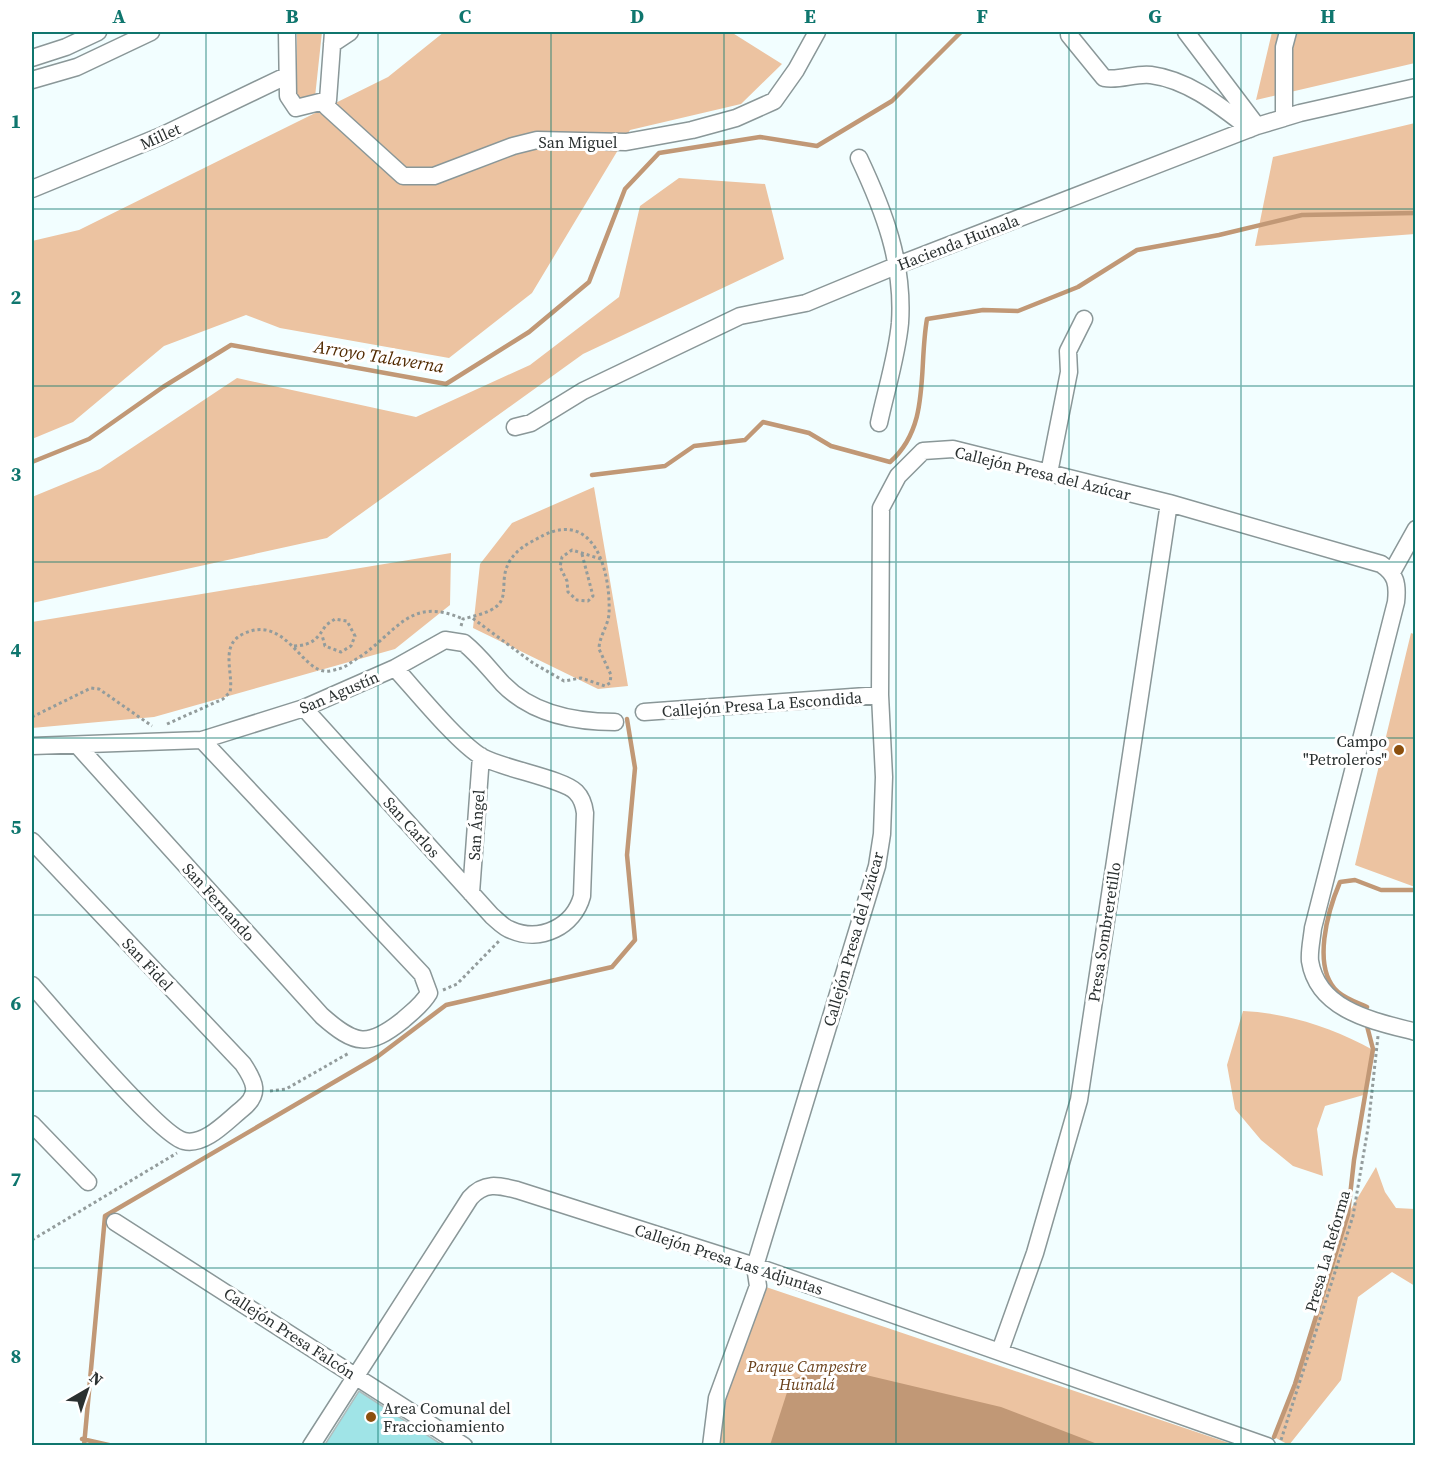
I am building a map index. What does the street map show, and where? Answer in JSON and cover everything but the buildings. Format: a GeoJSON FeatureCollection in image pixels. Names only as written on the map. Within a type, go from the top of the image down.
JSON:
{"type":"FeatureCollection","features":[{"type":"Feature","properties":{"kind":"street"},"geometry":{"type":"LineString","coordinates":[[32,57],[66,47],[98,32]]}},
{"type":"Feature","properties":{"kind":"street"},"geometry":{"type":"LineString","coordinates":[[32,80],[77,67],[151,32]]}},
{"type":"Feature","properties":{"kind":"street"},"geometry":{"type":"LineString","coordinates":[[287,32],[288,96],[296,108],[325,102],[328,99],[333,38],[350,32]]}},
{"type":"Feature","properties":{"kind":"street","name":"San Miguel"},"geometry":{"type":"LineString","coordinates":[[328,99],[403,176],[434,176],[513,146],[537,140],[626,142],[692,130],[736,118],[774,102],[817,32]]}},
{"type":"Feature","properties":{"kind":"street"},"geometry":{"type":"LineString","coordinates":[[1186,32],[1254,127]]}},
{"type":"Feature","properties":{"kind":"street"},"geometry":{"type":"LineString","coordinates":[[1288,32],[1284,47],[1284,118],[1416,87]]}},
{"type":"Feature","properties":{"kind":"street"},"geometry":{"type":"LineString","coordinates":[[1069,35],[1104,78],[1116,81],[1149,75],[1191,86],[1254,127]]}},
{"type":"Feature","properties":{"kind":"street","name":"Millet"},"geometry":{"type":"LineString","coordinates":[[32,189],[161,136],[286,76]]}},
{"type":"Feature","properties":{"kind":"street","name":"Hacienda Huinala"},"geometry":{"type":"LineString","coordinates":[[514,426],[531,423],[583,391],[620,372],[740,316],[806,303],[1254,127],[1284,118]]}},
{"type":"Feature","properties":{"kind":"street"},"geometry":{"type":"LineString","coordinates":[[859,158],[880,201],[898,265],[900,324],[879,423]]}},
{"type":"Feature","properties":{"kind":"street"},"geometry":{"type":"LineString","coordinates":[[1049,473],[1069,372],[1068,351],[1084,319]]}},
{"type":"Feature","properties":{"kind":"street","name":"Callejón Presa del Azúcar"},"geometry":{"type":"LineString","coordinates":[[755,1266],[877,866],[882,834],[884,777],[880,695],[881,508],[898,476],[923,452],[933,449],[952,449],[1169,503],[1381,564],[1392,572]]}},
{"type":"Feature","properties":{"kind":"street","name":"Presa Sombreretillo"},"geometry":{"type":"LineString","coordinates":[[1000,1351],[1035,1253],[1079,1100],[1169,503]]}},
{"type":"Feature","properties":{"kind":"street"},"geometry":{"type":"LineString","coordinates":[[1416,529],[1392,572],[1397,583],[1396,602],[1312,928],[1310,959],[1317,981],[1329,998],[1342,1007],[1380,1023],[1416,1032]]}},
{"type":"Feature","properties":{"kind":"street"},"geometry":{"type":"LineString","coordinates":[[456,639],[476,653],[504,686],[527,702],[557,716],[594,722],[615,722]]}},
{"type":"Feature","properties":{"kind":"street","name":"San Agustín"},"geometry":{"type":"LineString","coordinates":[[32,746],[202,740],[304,708],[395,668],[445,640],[456,639]]}},
{"type":"Feature","properties":{"kind":"street"},"geometry":{"type":"LineString","coordinates":[[395,668],[481,756]]}},
{"type":"Feature","properties":{"kind":"street","name":"Callejón Presa La Escondida"},"geometry":{"type":"LineString","coordinates":[[644,712],[880,695]]}},
{"type":"Feature","properties":{"kind":"street","name":"San Carlos"},"geometry":{"type":"LineString","coordinates":[[304,708],[492,916],[510,930],[527,934],[544,934],[567,922],[579,909],[582,896],[585,813],[583,801],[576,791],[565,785],[512,770],[481,756]]}},
{"type":"Feature","properties":{"kind":"street"},"geometry":{"type":"LineString","coordinates":[[202,740],[413,964],[427,983],[429,993],[423,1003],[386,1033],[371,1040]]}},
{"type":"Feature","properties":{"kind":"street","name":"San Fernando"},"geometry":{"type":"LineString","coordinates":[[78,746],[322,1016],[340,1032],[355,1040],[371,1040]]}},
{"type":"Feature","properties":{"kind":"street","name":"San Ángel"},"geometry":{"type":"LineString","coordinates":[[471,893],[481,756]]}},
{"type":"Feature","properties":{"kind":"street","name":"San Fidel"},"geometry":{"type":"LineString","coordinates":[[32,841],[243,1064],[255,1081],[256,1093]]}},
{"type":"Feature","properties":{"kind":"street"},"geometry":{"type":"LineString","coordinates":[[32,985],[153,1119],[189,1141],[207,1136],[251,1102],[256,1093]]}},
{"type":"Feature","properties":{"kind":"street"},"geometry":{"type":"LineString","coordinates":[[32,1124],[88,1182]]}},
{"type":"Feature","properties":{"kind":"street","name":"Callejón Presa Las Adjuntas"},"geometry":{"type":"LineString","coordinates":[[311,1446],[470,1198],[488,1185],[517,1190],[755,1266],[1267,1446]]}},
{"type":"Feature","properties":{"kind":"street","name":"Callejón Presa Falcón"},"geometry":{"type":"LineString","coordinates":[[115,1222],[464,1446]]}},
{"type":"Feature","properties":{"kind":"street"},"geometry":{"type":"LineString","coordinates":[[711,1446],[717,1398],[758,1286],[755,1266]]}},
{"type":"Feature","properties":{"kind":"path"},"geometry":{"type":"LineString","coordinates":[[164,725],[174,723],[223,699],[230,692],[230,651],[232,643],[243,633],[255,630],[275,634],[294,646],[315,668],[326,671],[341,669],[404,618],[418,612],[448,613],[463,619],[499,605],[504,596],[503,574],[517,552],[556,529],[569,528],[580,533],[594,546],[602,560],[609,618],[599,650],[611,675],[608,686],[580,678],[564,681],[533,663],[471,617]]}},
{"type":"Feature","properties":{"kind":"path"},"geometry":{"type":"LineString","coordinates":[[582,554],[593,596],[588,602],[577,600],[568,592],[567,581],[560,567],[562,557],[572,550],[602,560]]}},
{"type":"Feature","properties":{"kind":"path"},"geometry":{"type":"LineString","coordinates":[[294,646],[311,643],[322,635],[326,624],[341,619],[351,625],[355,636],[351,646],[341,652],[326,646],[322,635]]}},
{"type":"Feature","properties":{"kind":"path"},"geometry":{"type":"LineString","coordinates":[[456,639],[463,619]]}},
{"type":"Feature","properties":{"kind":"path"},"geometry":{"type":"LineString","coordinates":[[32,717],[91,688],[99,689],[153,727]]}},
{"type":"Feature","properties":{"kind":"path"},"geometry":{"type":"LineString","coordinates":[[429,993],[450,989],[457,984],[510,930]]}},
{"type":"Feature","properties":{"kind":"path","name":"Presa La Reforma"},"geometry":{"type":"LineString","coordinates":[[1279,1446],[1353,1216],[1368,1128],[1380,1023]]}},
{"type":"Feature","properties":{"kind":"path"},"geometry":{"type":"LineString","coordinates":[[256,1093],[286,1089],[371,1040]]}},
{"type":"Feature","properties":{"kind":"path"},"geometry":{"type":"LineString","coordinates":[[32,1240],[189,1141]]}},
{"type":"Feature","properties":{"kind":"green space"},"geometry":{"type":"Polygon","coordinates":[[[297,32],[322,32],[315,97],[301,101],[296,95],[297,32]]]}},
{"type":"Feature","properties":{"kind":"green space"},"geometry":{"type":"Polygon","coordinates":[[[444,32],[731,32],[782,64],[741,104],[630,130],[532,293],[449,358],[280,328],[246,315],[164,346],[73,422],[32,439],[32,241],[79,230],[388,77],[444,32]]]}},
{"type":"Feature","properties":{"kind":"green space"},"geometry":{"type":"Polygon","coordinates":[[[1272,32],[1415,32],[1415,63],[1256,100],[1272,32]]]}},
{"type":"Feature","properties":{"kind":"green space"},"geometry":{"type":"Polygon","coordinates":[[[1415,123],[1415,234],[1255,246],[1273,157],[1415,123]]]}},
{"type":"Feature","properties":{"kind":"green space"},"geometry":{"type":"Polygon","coordinates":[[[679,178],[765,184],[784,259],[583,354],[327,538],[32,603],[32,497],[100,469],[237,378],[416,417],[530,365],[619,297],[640,206],[679,178]]]}},
{"type":"Feature","properties":{"kind":"green space"},"geometry":{"type":"Polygon","coordinates":[[[594,487],[628,686],[598,689],[473,628],[480,564],[512,523],[594,487]]]}},
{"type":"Feature","properties":{"kind":"green space"},"geometry":{"type":"Polygon","coordinates":[[[451,553],[450,605],[395,649],[154,717],[32,728],[32,622],[451,553]]]}},
{"type":"Feature","properties":{"kind":"green space","name":"Campo \"Petroleros\""},"geometry":{"type":"Polygon","coordinates":[[[1411,633],[1416,635],[1415,887],[1355,865],[1411,633]]]}},
{"type":"Feature","properties":{"kind":"green space"},"geometry":{"type":"Polygon","coordinates":[[[1243,1011],[1277,1015],[1310,1023],[1373,1050],[1367,1094],[1325,1106],[1317,1129],[1323,1176],[1293,1166],[1261,1140],[1235,1109],[1227,1065],[1243,1011]]]}},
{"type":"Feature","properties":{"kind":"green space"},"geometry":{"type":"Polygon","coordinates":[[[1376,1167],[1385,1192],[1396,1208],[1415,1209],[1415,1286],[1392,1272],[1358,1297],[1341,1380],[1289,1445],[1274,1437],[1295,1384],[1348,1214],[1376,1167]]]}},
{"type":"Feature","properties":{"kind":"green space","name":"Parque Campestre Huinalá"},"geometry":{"type":"Polygon","coordinates":[[[766,1287],[1235,1445],[704,1446],[766,1287]]]}},
{"type":"Feature","properties":{"kind":"shaded area"},"geometry":{"type":"Polygon","coordinates":[[[828,1366],[1001,1407],[1100,1445],[770,1445],[791,1380],[828,1366]]]}},
{"type":"Feature","properties":{"kind":"waterway","name":"Arroyo Talaverna"},"geometry":{"type":"LineString","coordinates":[[32,462],[89,439],[163,387],[231,345],[446,384],[529,332],[589,282],[625,189],[659,153],[760,137],[817,146],[892,101],[961,32]]}},
{"type":"Feature","properties":{"kind":"waterway"},"geometry":{"type":"LineString","coordinates":[[592,475],[665,466],[694,446],[745,440],[763,422],[809,433],[831,446],[890,462],[903,448],[912,432],[917,414],[921,396],[927,319],[983,310],[1018,311],[1078,287],[1137,250],[1219,235],[1302,215],[1416,213]]}},
{"type":"Feature","properties":{"kind":"waterway"},"geometry":{"type":"LineString","coordinates":[[84,1446],[105,1216],[377,1057],[446,1005],[612,967],[635,940],[627,855],[635,768],[627,719]]}},
{"type":"Feature","properties":{"kind":"waterway"},"geometry":{"type":"LineString","coordinates":[[1367,1007],[1338,992],[1330,982],[1325,969],[1324,939],[1340,882],[1355,880],[1381,890],[1416,890]]}},
{"type":"Feature","properties":{"kind":"waterway"},"geometry":{"type":"LineString","coordinates":[[1274,1437],[1295,1384],[1348,1214],[1354,1160],[1373,1049],[1367,1026]]}},
{"type":"Feature","properties":{"kind":"waterway"},"geometry":{"type":"LineString","coordinates":[[82,1439],[113,1446]]}},
{"type":"Feature","properties":{"kind":"place","name":"Campo \"Petroleros\""},"geometry":{"type":"Point","coordinates":[1399,750]}},
{"type":"Feature","properties":{"kind":"place","name":"Area Comunal del Fraccionamiento"},"geometry":{"type":"Point","coordinates":[371,1417]}}]}
